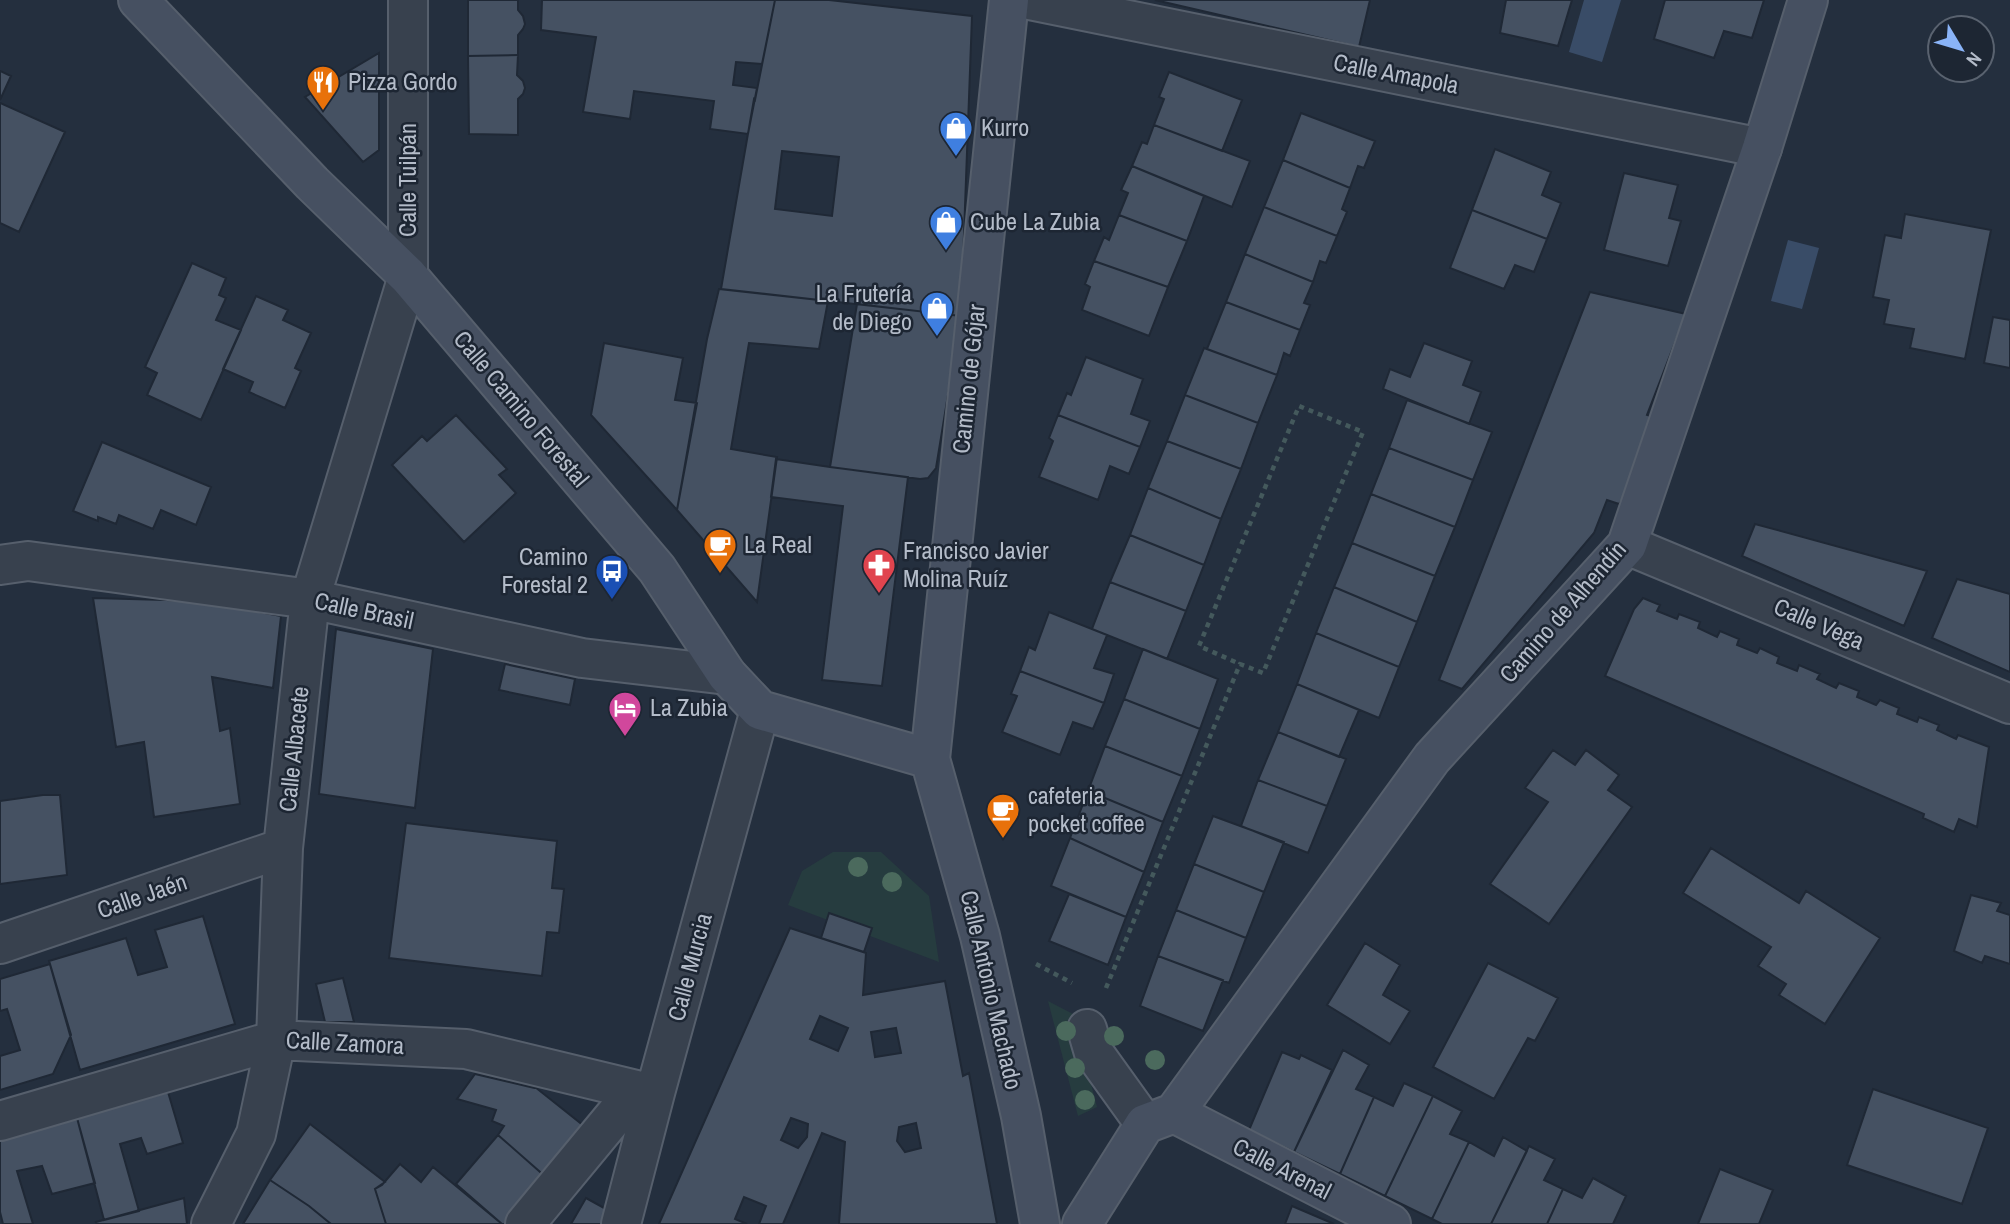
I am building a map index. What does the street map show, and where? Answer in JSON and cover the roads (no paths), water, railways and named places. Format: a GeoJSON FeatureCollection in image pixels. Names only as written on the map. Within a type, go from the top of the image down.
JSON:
{"type":"FeatureCollection","features":[{"type":"Feature","properties":{"kind":"street","name":"Calle Camino Forestal"},"geometry":{"type":"LineString","coordinates":[[138,0],[312,183],[408,276],[657,569],[727,675],[760,710]]}},
{"type":"Feature","properties":{"kind":"street","name":"Calle Tuilpán"},"geometry":{"type":"LineString","coordinates":[[408,0],[408,276]]}},
{"type":"Feature","properties":{"kind":"street","name":"Camino de Gójar"},"geometry":{"type":"LineString","coordinates":[[930,759],[1009,0]]}},
{"type":"Feature","properties":{"kind":"street","name":"Calle Amapola"},"geometry":{"type":"LineString","coordinates":[[1029,0],[1762,148]]}},
{"type":"Feature","properties":{"kind":"street","name":"Camino de Alhendín"},"geometry":{"type":"LineString","coordinates":[[1082,1224],[1432,758],[1627,545],[1762,148],[1808,0]]}},
{"type":"Feature","properties":{"kind":"street","name":"Calle Albacete"},"geometry":{"type":"LineString","coordinates":[[212,1224],[256,1134],[276,1040],[283,848],[310,599],[408,276]]}},
{"type":"Feature","properties":{"kind":"street","name":"Calle Vega"},"geometry":{"type":"LineString","coordinates":[[1627,545],[2010,704]]}},
{"type":"Feature","properties":{"kind":"street","name":"Calle Brasil"},"geometry":{"type":"LineString","coordinates":[[0,565],[28,561],[310,599],[582,658],[727,675]]}},
{"type":"Feature","properties":{"kind":"street"},"geometry":{"type":"LineString","coordinates":[[760,710],[930,759]]}},
{"type":"Feature","properties":{"kind":"street","name":"Calle Murcia"},"geometry":{"type":"LineString","coordinates":[[621,1224],[646,1092],[760,710]]}},
{"type":"Feature","properties":{"kind":"street","name":"Calle Antonio Machado"},"geometry":{"type":"LineString","coordinates":[[930,759],[980,936],[1021,1116],[1040,1224]]}},
{"type":"Feature","properties":{"kind":"street","name":"Calle Jaén"},"geometry":{"type":"LineString","coordinates":[[0,944],[283,848]]}},
{"type":"Feature","properties":{"kind":"street"},"geometry":{"type":"LineString","coordinates":[[1094,1014],[1094,1054],[1159,1118]]}},
{"type":"Feature","properties":{"kind":"street","name":"Calle Zamora"},"geometry":{"type":"LineString","coordinates":[[0,1121],[276,1040],[467,1049],[646,1092]]}},
{"type":"Feature","properties":{"kind":"street"},"geometry":{"type":"LineString","coordinates":[[525,1224],[646,1092]]}},
{"type":"Feature","properties":{"kind":"street","name":"Calle Arenal"},"geometry":{"type":"LineString","coordinates":[[1159,1118],[1391,1224]]}},
{"type":"Feature","properties":{"kind":"water"},"geometry":{"type":"Polygon","coordinates":[[[1584,0],[1621,0],[1602,62],[1569,52],[1584,0]]]}},
{"type":"Feature","properties":{"kind":"water"},"geometry":{"type":"Polygon","coordinates":[[[1788,240],[1819,248],[1802,309],[1771,301],[1788,240]]]}},
{"type":"Feature","properties":{"kind":"place","name":"Pizza Gordo"},"geometry":{"type":"Point","coordinates":[323,112]}},
{"type":"Feature","properties":{"kind":"place","name":"Kurro"},"geometry":{"type":"Point","coordinates":[956,158]}},
{"type":"Feature","properties":{"kind":"place","name":"Cube La Zubia"},"geometry":{"type":"Point","coordinates":[946,252]}},
{"type":"Feature","properties":{"kind":"place","name":"La Frutería de Diego"},"geometry":{"type":"Point","coordinates":[937,338]}},
{"type":"Feature","properties":{"kind":"place","name":"La Real"},"geometry":{"type":"Point","coordinates":[720,575]}},
{"type":"Feature","properties":{"kind":"place","name":"Francisco Javier Molina Ruíz"},"geometry":{"type":"Point","coordinates":[879,595]}},
{"type":"Feature","properties":{"kind":"place","name":"Camino Forestal 2"},"geometry":{"type":"Point","coordinates":[612,601]}},
{"type":"Feature","properties":{"kind":"place","name":"La Zubia"},"geometry":{"type":"Point","coordinates":[625,738]}},
{"type":"Feature","properties":{"kind":"place","name":"cafeteria pocket coffee"},"geometry":{"type":"Point","coordinates":[1003,840]}}]}
